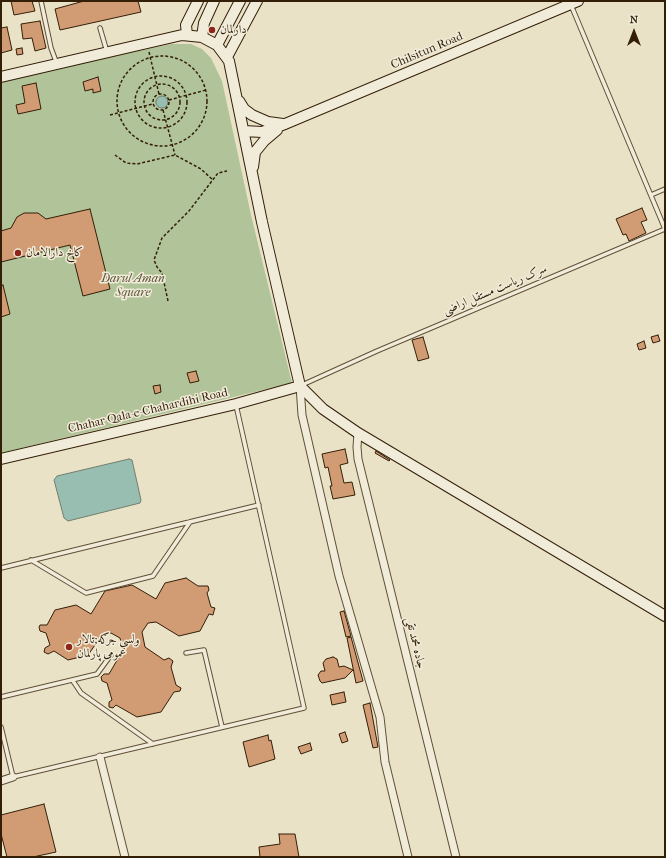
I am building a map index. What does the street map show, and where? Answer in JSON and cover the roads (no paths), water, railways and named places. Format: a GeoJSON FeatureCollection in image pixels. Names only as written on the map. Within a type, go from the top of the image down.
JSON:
{"type":"FeatureCollection","features":[{"type":"Feature","properties":{"kind":"main road"},"geometry":{"type":"LineString","coordinates":[[187,35],[186,25],[198,1]]}},
{"type":"Feature","properties":{"kind":"main road"},"geometry":{"type":"LineString","coordinates":[[202,37],[204,23],[214,1]]}},
{"type":"Feature","properties":{"kind":"main road"},"geometry":{"type":"LineString","coordinates":[[217,44],[240,1]]}},
{"type":"Feature","properties":{"kind":"main road"},"geometry":{"type":"LineString","coordinates":[[227,58],[257,1]]}},
{"type":"Feature","properties":{"kind":"main road","name":"Chilsitun Road"},"geometry":{"type":"LineString","coordinates":[[285,124],[574,3]]}},
{"type":"Feature","properties":{"kind":"main road"},"geometry":{"type":"LineString","coordinates":[[1,77],[187,35],[202,37],[217,44],[227,58],[237,99],[253,179],[300,386],[323,409],[358,433],[665,616]]}},
{"type":"Feature","properties":{"kind":"main road"},"geometry":{"type":"LineString","coordinates":[[237,99],[244,109],[252,115],[268,122],[285,124]]}},
{"type":"Feature","properties":{"kind":"main road"},"geometry":{"type":"LineString","coordinates":[[244,131],[262,132],[285,124]]}},
{"type":"Feature","properties":{"kind":"main road"},"geometry":{"type":"LineString","coordinates":[[253,179],[252,162],[256,152],[264,140],[285,124]]}},
{"type":"Feature","properties":{"kind":"main road","name":"Chahar Qala-e-Chahardihi Road"},"geometry":{"type":"LineString","coordinates":[[1,459],[236,404],[300,386]]}},
{"type":"Feature","properties":{"kind":"street"},"geometry":{"type":"LineString","coordinates":[[300,386],[302,415],[339,576],[380,717],[386,762],[408,857]]}},
{"type":"Feature","properties":{"kind":"street","name":"جاده محمد تقی"},"geometry":{"type":"LineString","coordinates":[[358,433],[358,459],[456,857]]}},
{"type":"Feature","properties":{"kind":"street"},"geometry":{"type":"LineString","coordinates":[[100,756],[125,857]]}},
{"type":"Feature","properties":{"kind":"street"},"geometry":{"type":"LineString","coordinates":[[1,781],[13,777]]}},
{"type":"Feature","properties":{"kind":"lane"},"geometry":{"type":"LineString","coordinates":[[41,1],[51,48],[57,64]]}},
{"type":"Feature","properties":{"kind":"lane","name":"سرک ریاست مستقل اراضی"},"geometry":{"type":"LineString","coordinates":[[300,386],[398,342],[665,229],[574,3]]}},
{"type":"Feature","properties":{"kind":"lane"},"geometry":{"type":"LineString","coordinates":[[100,28],[107,53]]}},
{"type":"Feature","properties":{"kind":"lane"},"geometry":{"type":"LineString","coordinates":[[651,195],[665,189]]}},
{"type":"Feature","properties":{"kind":"lane"},"geometry":{"type":"LineString","coordinates":[[1,727],[13,777],[304,708],[236,404]]}},
{"type":"Feature","properties":{"kind":"lane"},"geometry":{"type":"LineString","coordinates":[[1,568],[259,505]]}},
{"type":"Feature","properties":{"kind":"lane"},"geometry":{"type":"LineString","coordinates":[[31,560],[86,593],[153,576],[190,522]]}},
{"type":"Feature","properties":{"kind":"lane"},"geometry":{"type":"LineString","coordinates":[[186,653],[204,650],[222,727]]}},
{"type":"Feature","properties":{"kind":"lane"},"geometry":{"type":"LineString","coordinates":[[1,697],[73,681],[97,674],[111,655]]}},
{"type":"Feature","properties":{"kind":"lane"},"geometry":{"type":"LineString","coordinates":[[73,681],[80,693],[153,744]]}},
{"type":"Feature","properties":{"kind":"water"},"geometry":{"type":"Polygon","coordinates":[[[164,96],[167,97],[167,107],[160,108],[157,107],[156,100],[157,97],[164,96]]]}},
{"type":"Feature","properties":{"kind":"water"},"geometry":{"type":"Polygon","coordinates":[[[129,459],[132,460],[141,500],[140,503],[68,521],[64,518],[54,480],[57,476],[129,459]]]}},
{"type":"Feature","properties":{"kind":"place","name":"دارلمان"},"geometry":{"type":"Point","coordinates":[212,30]}},
{"type":"Feature","properties":{"kind":"place","name":"کاخ دارالامان"},"geometry":{"type":"Point","coordinates":[18,253]}},
{"type":"Feature","properties":{"kind":"place","name":"ولسي جرګه;تالار عمومی پارلمان"},"geometry":{"type":"Point","coordinates":[69,647]}},
{"type":"Feature","properties":{"kind":"park label","name":"Darul Aman Square"},"geometry":{"type":"Point","coordinates":[133,286]}}]}
